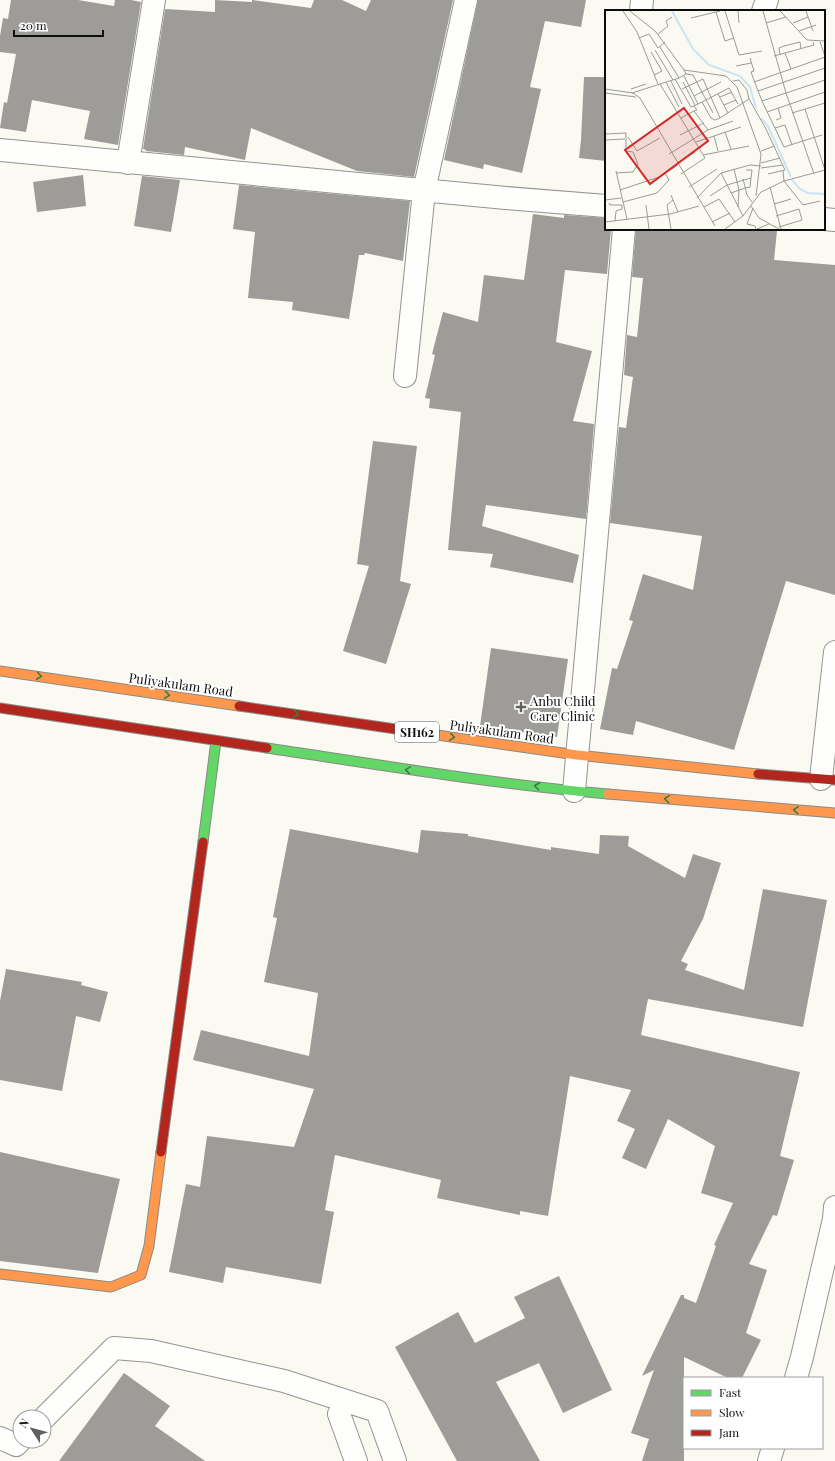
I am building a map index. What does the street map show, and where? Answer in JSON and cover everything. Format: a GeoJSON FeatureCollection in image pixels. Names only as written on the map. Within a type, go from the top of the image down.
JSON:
{"type":"FeatureCollection","features":[{"type":"Feature","properties":{"kind":"main road","name":"Puliyakulam Road"},"geometry":{"type":"LineString","coordinates":[[0,671],[577,755],[781,776],[828,779]]}},
{"type":"Feature","properties":{"kind":"main road"},"geometry":{"type":"LineString","coordinates":[[0,708],[440,774],[574,791],[835,813]]}},
{"type":"Feature","properties":{"kind":"main road"},"geometry":{"type":"LineString","coordinates":[[0,1274],[111,1287],[141,1275],[148,1246],[216,740]]}},
{"type":"Feature","properties":{"kind":"street"},"geometry":{"type":"LineString","coordinates":[[128,162],[154,0]]}},
{"type":"Feature","properties":{"kind":"street"},"geometry":{"type":"LineString","coordinates":[[406,376],[424,191],[466,0]]}},
{"type":"Feature","properties":{"kind":"street"},"geometry":{"type":"LineString","coordinates":[[641,10],[642,0]]}},
{"type":"Feature","properties":{"kind":"street"},"geometry":{"type":"LineString","coordinates":[[762,10],[766,0]]}},
{"type":"Feature","properties":{"kind":"street"},"geometry":{"type":"LineString","coordinates":[[0,150],[424,191],[605,206]]}},
{"type":"Feature","properties":{"kind":"street"},"geometry":{"type":"LineString","coordinates":[[825,219],[835,220]]}},
{"type":"Feature","properties":{"kind":"street"},"geometry":{"type":"LineString","coordinates":[[574,791],[624,230]]}},
{"type":"Feature","properties":{"kind":"street"},"geometry":{"type":"LineString","coordinates":[[828,779],[835,652]]}},
{"type":"Feature","properties":{"kind":"street"},"geometry":{"type":"LineString","coordinates":[[796,1377],[834,1219],[835,1206]]}},
{"type":"Feature","properties":{"kind":"street"},"geometry":{"type":"LineString","coordinates":[[52,1410],[114,1348],[151,1350],[284,1381],[377,1411],[395,1461]]}},
{"type":"Feature","properties":{"kind":"street"},"geometry":{"type":"LineString","coordinates":[[339,1414],[356,1461]]}},
{"type":"Feature","properties":{"kind":"street"},"geometry":{"type":"LineString","coordinates":[[0,1438],[12,1443]]}},
{"type":"Feature","properties":{"kind":"street"},"geometry":{"type":"LineString","coordinates":[[769,1461],[773,1449]]}},
{"type":"Feature","properties":{"kind":"building"},"geometry":{"type":"Polygon","coordinates":[[[11,0],[78,0],[114,6],[115,0],[131,0],[141,2],[118,145],[84,139],[90,111],[32,100],[26,132],[0,128],[4,102],[7,103],[16,54],[0,52],[0,36],[3,18],[8,19],[11,0]]]}},
{"type":"Feature","properties":{"kind":"building"},"geometry":{"type":"Polygon","coordinates":[[[215,0],[252,2],[252,0],[311,8],[314,0],[342,0],[366,11],[371,0],[453,0],[414,177],[357,171],[251,128],[245,160],[185,147],[184,155],[146,151],[143,149],[165,9],[215,12],[215,0]]]}},
{"type":"Feature","properties":{"kind":"building"},"geometry":{"type":"Polygon","coordinates":[[[478,0],[586,0],[581,27],[545,21],[530,87],[541,89],[522,173],[484,164],[483,169],[444,160],[478,0]]]}},
{"type":"Feature","properties":{"kind":"building"},"geometry":{"type":"Polygon","coordinates":[[[584,77],[605,77],[605,161],[579,158],[584,77]]]}},
{"type":"Feature","properties":{"kind":"building"},"geometry":{"type":"Polygon","coordinates":[[[83,175],[86,206],[37,212],[33,182],[83,175]]]}},
{"type":"Feature","properties":{"kind":"building"},"geometry":{"type":"Polygon","coordinates":[[[142,176],[180,180],[171,232],[134,226],[142,176]]]}},
{"type":"Feature","properties":{"kind":"building"},"geometry":{"type":"Polygon","coordinates":[[[239,185],[410,201],[403,261],[365,253],[364,255],[359,255],[349,319],[292,310],[293,302],[248,298],[255,232],[233,229],[239,185]]]}},
{"type":"Feature","properties":{"kind":"building"},"geometry":{"type":"Polygon","coordinates":[[[533,214],[564,218],[564,215],[605,218],[605,230],[611,230],[607,274],[565,270],[556,342],[592,351],[573,421],[594,424],[586,519],[486,505],[482,526],[579,555],[573,583],[490,567],[493,554],[448,550],[461,412],[429,408],[430,399],[425,398],[435,355],[432,354],[443,312],[478,322],[484,275],[524,280],[533,214]]]}},
{"type":"Feature","properties":{"kind":"building"},"geometry":{"type":"Polygon","coordinates":[[[636,230],[777,231],[774,260],[835,265],[835,595],[786,581],[734,750],[636,721],[633,735],[600,729],[612,668],[617,669],[633,621],[629,620],[643,574],[693,590],[702,536],[610,523],[619,427],[626,428],[633,377],[624,375],[627,335],[637,337],[643,278],[632,277],[636,230]]]}},
{"type":"Feature","properties":{"kind":"building"},"geometry":{"type":"Polygon","coordinates":[[[373,441],[417,446],[400,581],[411,584],[386,664],[343,651],[369,566],[357,564],[373,441]]]}},
{"type":"Feature","properties":{"kind":"building"},"geometry":{"type":"Polygon","coordinates":[[[491,648],[568,659],[557,737],[480,726],[491,648]]]}},
{"type":"Feature","properties":{"kind":"building"},"geometry":{"type":"Polygon","coordinates":[[[290,829],[418,853],[421,830],[468,834],[468,836],[551,850],[551,847],[599,854],[600,835],[629,836],[628,846],[685,878],[693,854],[721,863],[703,919],[681,961],[688,964],[685,970],[744,990],[763,889],[827,900],[803,1027],[648,999],[641,1035],[800,1072],[780,1156],[794,1160],[777,1216],[773,1215],[749,1264],[767,1270],[746,1333],[761,1340],[742,1377],[726,1377],[684,1357],[684,1461],[642,1461],[649,1439],[631,1433],[654,1370],[642,1376],[681,1295],[684,1295],[684,1298],[696,1303],[716,1246],[714,1245],[733,1203],[701,1193],[715,1146],[668,1119],[646,1169],[622,1158],[635,1129],[617,1121],[631,1090],[570,1076],[548,1216],[520,1211],[520,1215],[437,1198],[441,1180],[335,1155],[325,1210],[334,1212],[321,1284],[226,1267],[223,1283],[169,1272],[186,1184],[200,1187],[207,1136],[294,1147],[314,1089],[193,1060],[201,1030],[309,1056],[318,993],[264,982],[277,918],[273,917],[290,829]]]}},
{"type":"Feature","properties":{"kind":"building"},"geometry":{"type":"Polygon","coordinates":[[[6,969],[82,982],[81,985],[108,992],[100,1022],[76,1016],[62,1091],[0,1080],[0,1001],[6,969]]]}},
{"type":"Feature","properties":{"kind":"building"},"geometry":{"type":"Polygon","coordinates":[[[0,1152],[120,1179],[98,1273],[0,1261],[0,1152]]]}},
{"type":"Feature","properties":{"kind":"building"},"geometry":{"type":"Polygon","coordinates":[[[559,1276],[612,1390],[563,1413],[539,1363],[496,1382],[540,1461],[457,1461],[395,1347],[458,1312],[475,1343],[525,1318],[514,1297],[559,1276]]]}},
{"type":"Feature","properties":{"kind":"building"},"geometry":{"type":"Polygon","coordinates":[[[124,1373],[170,1406],[155,1426],[205,1461],[59,1461],[124,1373]]]}},
{"type":"Feature","properties":{"kind":"traffic: fast"},"geometry":{"type":"LineString","coordinates":[[203,842],[216,741]]}},
{"type":"Feature","properties":{"kind":"traffic: fast"},"geometry":{"type":"LineString","coordinates":[[267,748],[480,780],[608,794]]}},
{"type":"Feature","properties":{"kind":"traffic: slow"},"geometry":{"type":"LineString","coordinates":[[0,671],[239,706]]}},
{"type":"Feature","properties":{"kind":"traffic: slow"},"geometry":{"type":"LineString","coordinates":[[416,732],[577,755],[758,774]]}},
{"type":"Feature","properties":{"kind":"traffic: slow"},"geometry":{"type":"LineString","coordinates":[[608,794],[835,813]]}},
{"type":"Feature","properties":{"kind":"traffic: slow"},"geometry":{"type":"LineString","coordinates":[[0,1274],[111,1287],[141,1275],[149,1246],[161,1152]]}},
{"type":"Feature","properties":{"kind":"traffic: jam"},"geometry":{"type":"LineString","coordinates":[[239,706],[416,732]]}},
{"type":"Feature","properties":{"kind":"traffic: jam"},"geometry":{"type":"LineString","coordinates":[[0,708],[267,748]]}},
{"type":"Feature","properties":{"kind":"traffic: jam"},"geometry":{"type":"LineString","coordinates":[[758,774],[835,780]]}},
{"type":"Feature","properties":{"kind":"traffic: jam"},"geometry":{"type":"LineString","coordinates":[[161,1152],[203,842]]}},
{"type":"Feature","properties":{"kind":"place","name":"Anbu Child Care Clinic"},"geometry":{"type":"Point","coordinates":[521,707]}}]}
